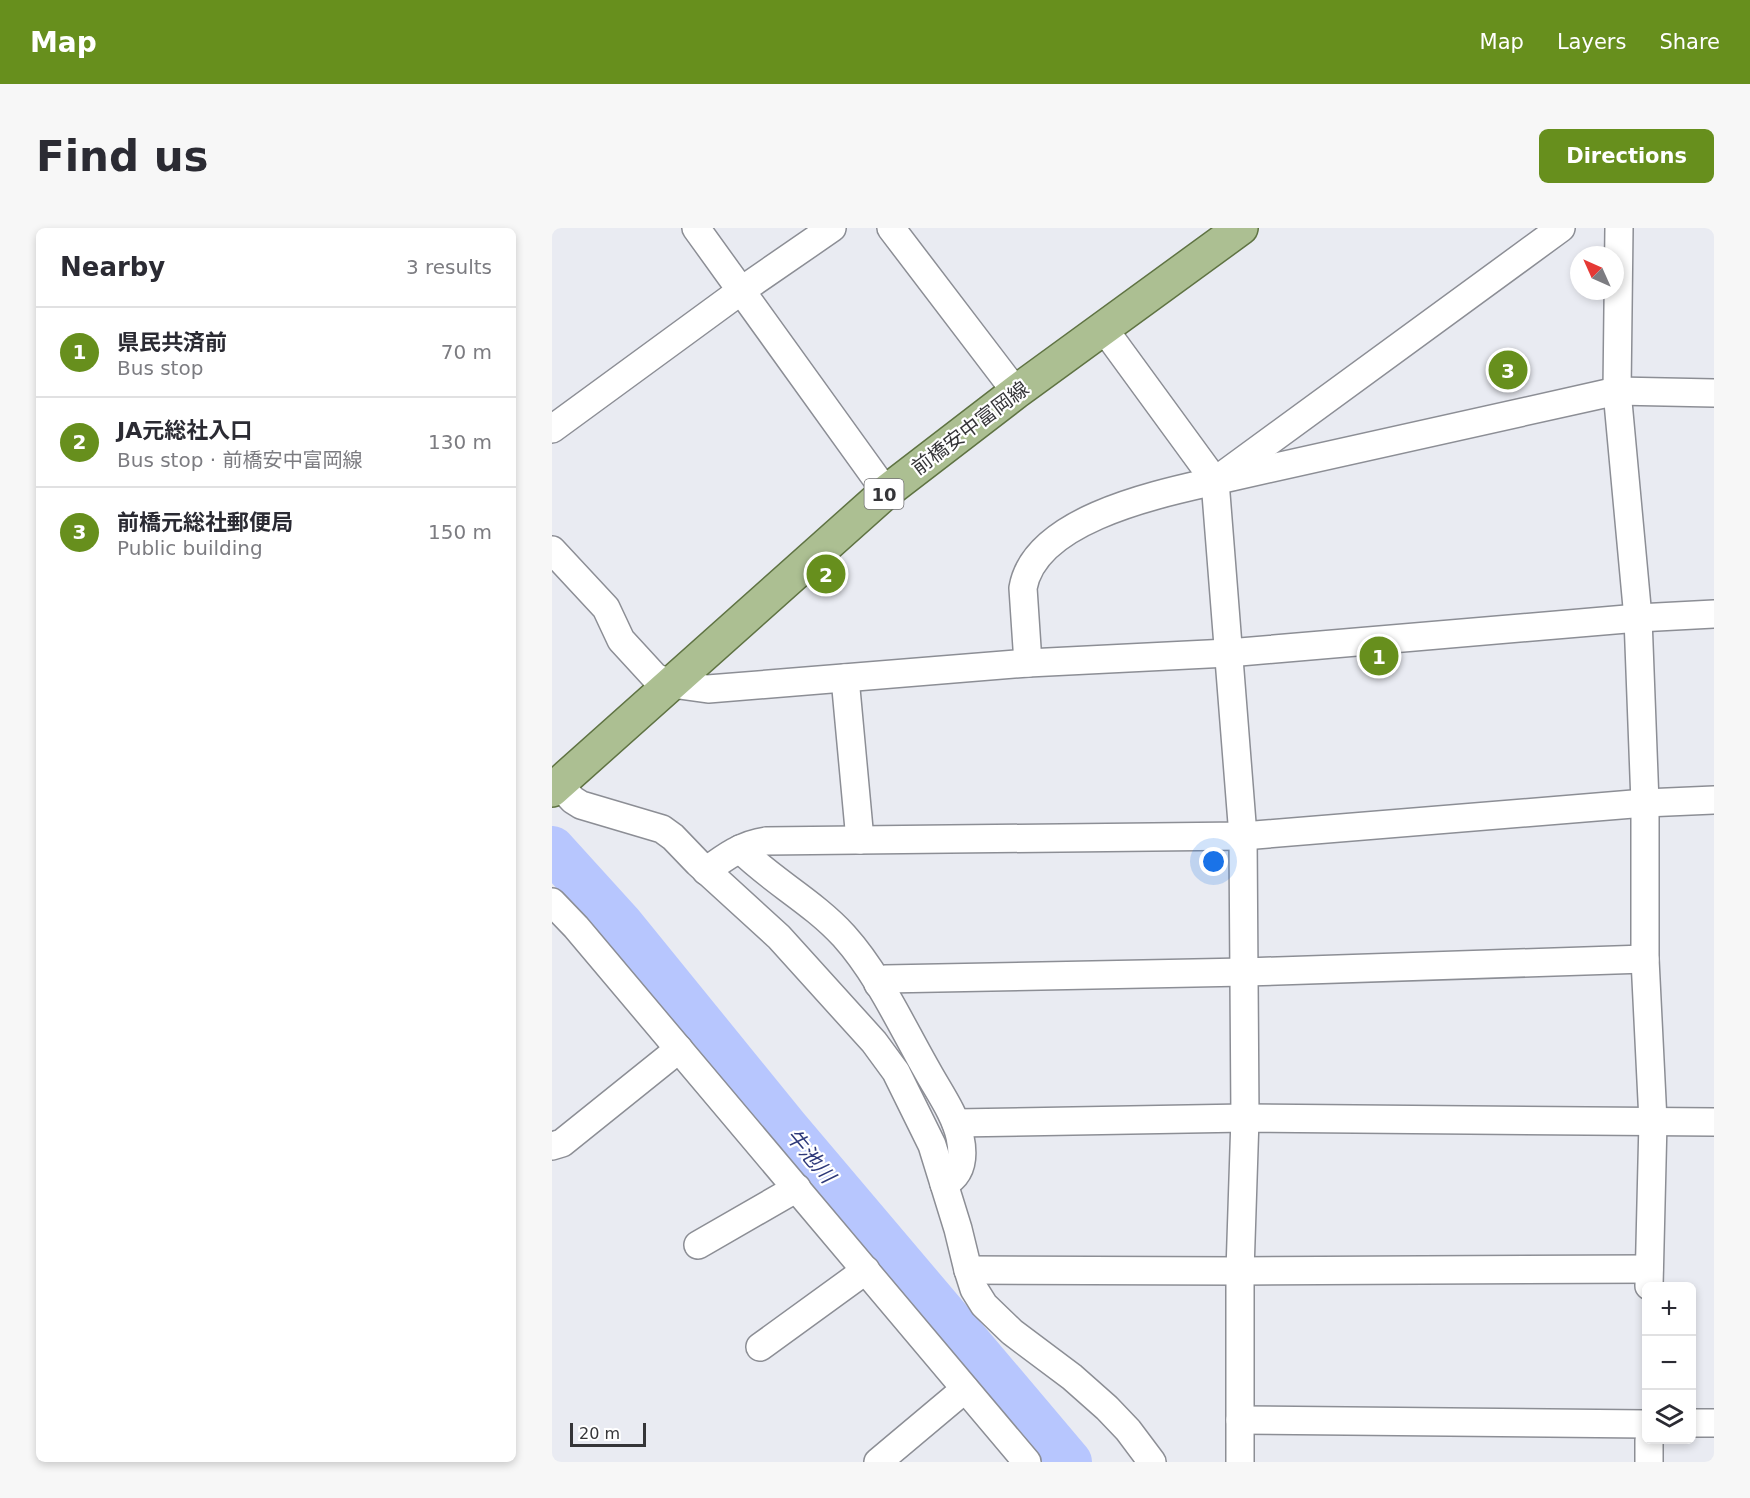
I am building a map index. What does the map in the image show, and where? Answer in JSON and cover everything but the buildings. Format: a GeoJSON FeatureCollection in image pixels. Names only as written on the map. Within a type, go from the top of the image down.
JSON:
{"type":"FeatureCollection","features":[{"type":"Feature","properties":{"kind":"main road","name":"前橋安中富岡線"},"geometry":{"type":"LineString","coordinates":[[555,787],[886,492],[1016,392],[1241,228]]}},
{"type":"Feature","properties":{"kind":"street"},"geometry":{"type":"LineString","coordinates":[[696,228],[886,492]]}},
{"type":"Feature","properties":{"kind":"street"},"geometry":{"type":"LineString","coordinates":[[552,429],[742,290],[832,228]]}},
{"type":"Feature","properties":{"kind":"street"},"geometry":{"type":"LineString","coordinates":[[891,228],[1016,392]]}},
{"type":"Feature","properties":{"kind":"street"},"geometry":{"type":"LineString","coordinates":[[1215,481],[1561,228]]}},
{"type":"Feature","properties":{"kind":"street"},"geometry":{"type":"LineString","coordinates":[[968,1270],[1240,1271],[1649,1278],[1653,1121],[1645,959],[1646,803],[1638,618],[1617,391],[1619,228]]}},
{"type":"Feature","properties":{"kind":"street"},"geometry":{"type":"LineString","coordinates":[[1104,329],[1215,481],[1243,837],[1245,1118],[1240,1271],[1240,1462]]}},
{"type":"Feature","properties":{"kind":"street"},"geometry":{"type":"LineString","coordinates":[[1028,663],[1023,588],[1025,576],[1032,564],[1046,546],[1065,531],[1146,497],[1617,391],[1714,393]]}},
{"type":"Feature","properties":{"kind":"street"},"geometry":{"type":"LineString","coordinates":[[552,550],[606,608],[621,640],[654,677],[672,684],[708,689],[1028,663],[1228,653],[1638,618],[1714,614]]}},
{"type":"Feature","properties":{"kind":"street"},"geometry":{"type":"LineString","coordinates":[[845,678],[860,840]]}},
{"type":"Feature","properties":{"kind":"street"},"geometry":{"type":"LineString","coordinates":[[555,787],[581,805],[662,829],[673,837],[706,871],[779,938],[874,1042],[896,1072],[932,1145],[958,1228],[974,1290],[997,1318],[1072,1377],[1107,1408],[1128,1430],[1152,1462]]}},
{"type":"Feature","properties":{"kind":"street"},"geometry":{"type":"LineString","coordinates":[[706,871],[749,844],[766,842],[1243,837],[1646,803],[1714,800]]}},
{"type":"Feature","properties":{"kind":"street"},"geometry":{"type":"LineString","coordinates":[[740,849],[828,920],[846,938],[878,984],[956,1123],[962,1162],[957,1174],[944,1184]]}},
{"type":"Feature","properties":{"kind":"street"},"geometry":{"type":"LineString","coordinates":[[552,902],[576,927],[1027,1462]]}},
{"type":"Feature","properties":{"kind":"street"},"geometry":{"type":"LineString","coordinates":[[878,984],[885,979],[1245,972],[1645,959]]}},
{"type":"Feature","properties":{"kind":"street"},"geometry":{"type":"LineString","coordinates":[[552,1146],[562,1143],[640,1083],[679,1049]]}},
{"type":"Feature","properties":{"kind":"street"},"geometry":{"type":"LineString","coordinates":[[956,1123],[1245,1118],[1714,1122]]}},
{"type":"Feature","properties":{"kind":"street"},"geometry":{"type":"LineString","coordinates":[[698,1245],[796,1188]]}},
{"type":"Feature","properties":{"kind":"street"},"geometry":{"type":"LineString","coordinates":[[760,1347],[866,1270]]}},
{"type":"Feature","properties":{"kind":"street"},"geometry":{"type":"LineString","coordinates":[[878,1462],[965,1389]]}},
{"type":"Feature","properties":{"kind":"street"},"geometry":{"type":"LineString","coordinates":[[1240,1420],[1642,1424]]}},
{"type":"Feature","properties":{"kind":"street"},"geometry":{"type":"LineString","coordinates":[[1696,1424],[1714,1423]]}},
{"type":"Feature","properties":{"kind":"street"},"geometry":{"type":"LineString","coordinates":[[1649,1444],[1649,1462]]}},
{"type":"Feature","properties":{"kind":"waterway","name":"牛池川"},"geometry":{"type":"LineString","coordinates":[[552,849],[621,925],[786,1128],[1069,1462]]}},
{"type":"Feature","properties":{"kind":"place","name":"前橋元総社郵便局"},"geometry":{"type":"Point","coordinates":[1508,370]}},
{"type":"Feature","properties":{"kind":"place","name":"JA元総社入口"},"geometry":{"type":"Point","coordinates":[826,574]}},
{"type":"Feature","properties":{"kind":"place","name":"県民共済前"},"geometry":{"type":"Point","coordinates":[1379,656]}}]}
